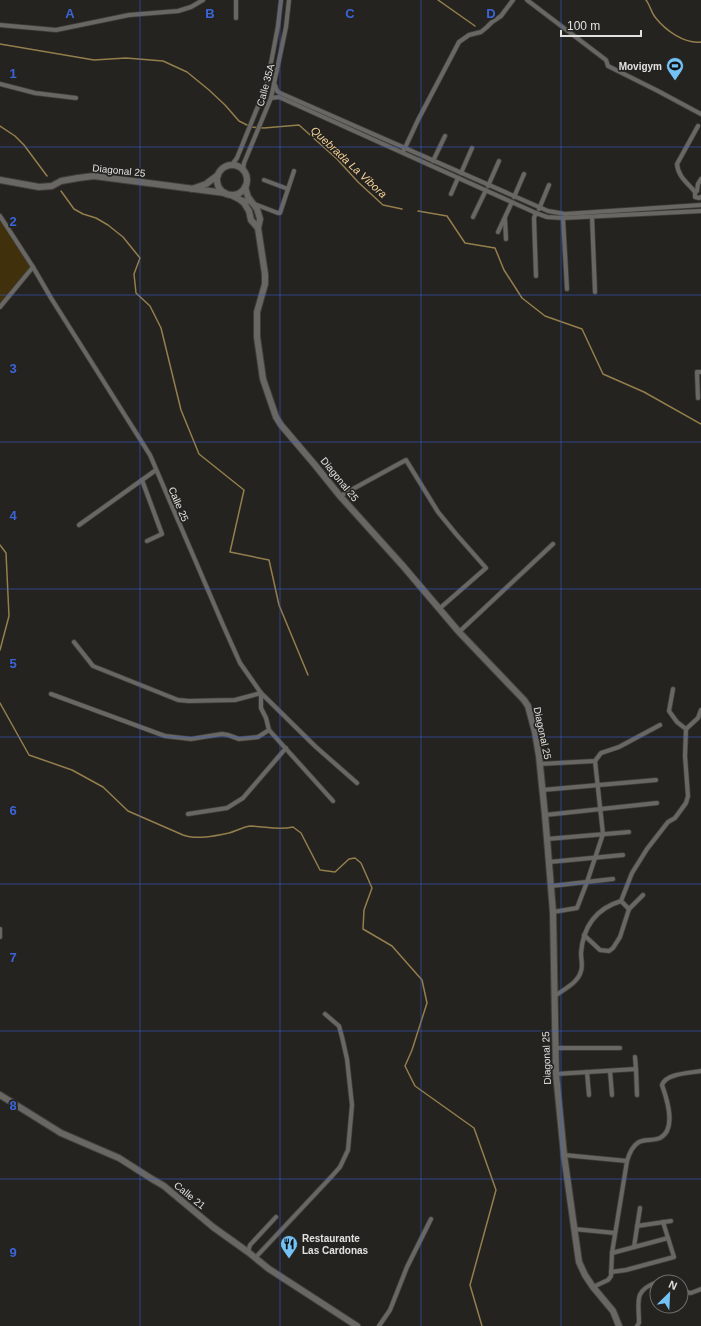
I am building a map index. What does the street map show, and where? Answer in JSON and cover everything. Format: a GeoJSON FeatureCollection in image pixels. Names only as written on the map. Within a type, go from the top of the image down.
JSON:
{"type":"FeatureCollection","features":[{"type":"Feature","properties":{"kind":"street"},"geometry":{"type":"LineString","coordinates":[[0,25],[56,30],[129,15],[178,11],[191,7],[203,0]]}},
{"type":"Feature","properties":{"kind":"street"},"geometry":{"type":"LineString","coordinates":[[236,0],[236,18]]}},
{"type":"Feature","properties":{"kind":"street","name":"Calle 35A"},"geometry":{"type":"LineString","coordinates":[[231,166],[237,158],[267,84],[278,26],[281,0]]}},
{"type":"Feature","properties":{"kind":"street","name":"Calle 35A"},"geometry":{"type":"LineString","coordinates":[[243,171],[244,163],[268,109],[275,85],[286,27],[289,0]]}},
{"type":"Feature","properties":{"kind":"street"},"geometry":{"type":"LineString","coordinates":[[404,151],[418,120],[459,42],[469,35],[481,32],[501,16],[513,0]]}},
{"type":"Feature","properties":{"kind":"street"},"geometry":{"type":"LineString","coordinates":[[527,0],[606,60],[608,66],[701,114]]}},
{"type":"Feature","properties":{"kind":"street"},"geometry":{"type":"LineString","coordinates":[[0,84],[35,93],[76,98]]}},
{"type":"Feature","properties":{"kind":"street"},"geometry":{"type":"LineString","coordinates":[[275,85],[277,91],[280,93],[458,178],[548,217],[592,217],[701,211]]}},
{"type":"Feature","properties":{"kind":"street"},"geometry":{"type":"LineString","coordinates":[[271,98],[279,97],[404,151],[433,161],[539,208],[554,213],[565,214],[700,205],[700,198],[695,197],[698,192],[698,184],[701,179]]}},
{"type":"Feature","properties":{"kind":"street"},"geometry":{"type":"LineString","coordinates":[[698,126],[677,164],[677,168],[682,178],[698,192]]}},
{"type":"Feature","properties":{"kind":"street"},"geometry":{"type":"LineString","coordinates":[[433,161],[445,136]]}},
{"type":"Feature","properties":{"kind":"street"},"geometry":{"type":"LineString","coordinates":[[461,173],[472,148]]}},
{"type":"Feature","properties":{"kind":"street"},"geometry":{"type":"LineString","coordinates":[[488,186],[499,161]]}},
{"type":"Feature","properties":{"kind":"street"},"geometry":{"type":"LineString","coordinates":[[190,190],[206,184],[223,168],[231,166],[235,166],[243,171],[246,179],[245,187],[238,193],[227,194],[219,187],[217,183],[218,174]]}},
{"type":"Feature","properties":{"kind":"street"},"geometry":{"type":"LineString","coordinates":[[239,199],[280,213],[294,171]]}},
{"type":"Feature","properties":{"kind":"street"},"geometry":{"type":"LineString","coordinates":[[514,197],[524,174]]}},
{"type":"Feature","properties":{"kind":"street","name":"Diagonal 25"},"geometry":{"type":"LineString","coordinates":[[0,180],[39,187],[94,176],[227,194],[244,203],[249,211],[251,220],[258,228]]}},
{"type":"Feature","properties":{"kind":"street"},"geometry":{"type":"LineString","coordinates":[[451,194],[458,178]]}},
{"type":"Feature","properties":{"kind":"street"},"geometry":{"type":"LineString","coordinates":[[264,180],[288,189]]}},
{"type":"Feature","properties":{"kind":"street"},"geometry":{"type":"LineString","coordinates":[[539,208],[549,185]]}},
{"type":"Feature","properties":{"kind":"street","name":"Diagonal 25"},"geometry":{"type":"LineString","coordinates":[[245,187],[248,197],[257,209],[260,219],[258,228],[265,274],[265,284],[257,312],[257,337],[263,379],[276,417],[340,496],[459,632],[528,706],[535,732],[540,764],[545,815],[551,886],[556,1074],[564,1155],[574,1229],[579,1262],[593,1287],[613,1311],[619,1326]]}},
{"type":"Feature","properties":{"kind":"street"},"geometry":{"type":"LineString","coordinates":[[473,217],[486,190]]}},
{"type":"Feature","properties":{"kind":"street"},"geometry":{"type":"LineString","coordinates":[[498,232],[512,202]]}},
{"type":"Feature","properties":{"kind":"street"},"geometry":{"type":"LineString","coordinates":[[536,213],[534,218],[536,276]]}},
{"type":"Feature","properties":{"kind":"street","name":"Calle 25"},"geometry":{"type":"LineString","coordinates":[[0,216],[150,455],[240,663],[261,693],[316,747],[357,783]]}},
{"type":"Feature","properties":{"kind":"street"},"geometry":{"type":"LineString","coordinates":[[505,217],[506,239]]}},
{"type":"Feature","properties":{"kind":"street"},"geometry":{"type":"LineString","coordinates":[[592,217],[595,292]]}},
{"type":"Feature","properties":{"kind":"street"},"geometry":{"type":"LineString","coordinates":[[563,218],[567,289]]}},
{"type":"Feature","properties":{"kind":"street"},"geometry":{"type":"LineString","coordinates":[[0,307],[33,267]]}},
{"type":"Feature","properties":{"kind":"street"},"geometry":{"type":"LineString","coordinates":[[698,398],[697,372],[701,372]]}},
{"type":"Feature","properties":{"kind":"street"},"geometry":{"type":"LineString","coordinates":[[340,496],[406,460],[438,512],[486,568],[439,609]]}},
{"type":"Feature","properties":{"kind":"street"},"geometry":{"type":"LineString","coordinates":[[79,526],[156,470]]}},
{"type":"Feature","properties":{"kind":"street"},"geometry":{"type":"LineString","coordinates":[[142,480],[162,534],[147,541]]}},
{"type":"Feature","properties":{"kind":"street"},"geometry":{"type":"LineString","coordinates":[[459,632],[553,544]]}},
{"type":"Feature","properties":{"kind":"street"},"geometry":{"type":"LineString","coordinates":[[74,642],[93,666],[178,700],[189,702],[235,700],[261,693],[261,708],[266,718],[269,730],[333,801]]}},
{"type":"Feature","properties":{"kind":"street"},"geometry":{"type":"LineString","coordinates":[[673,689],[669,711],[677,722],[686,729]]}},
{"type":"Feature","properties":{"kind":"street"},"geometry":{"type":"LineString","coordinates":[[51,694],[165,736],[191,739],[222,734],[239,739],[258,737],[269,730]]}},
{"type":"Feature","properties":{"kind":"street"},"geometry":{"type":"LineString","coordinates":[[621,901],[632,873],[647,849],[668,822],[675,818],[686,803],[688,796],[685,756],[686,729],[698,718],[701,710]]}},
{"type":"Feature","properties":{"kind":"street"},"geometry":{"type":"LineString","coordinates":[[552,912],[577,908],[603,834],[595,761],[601,753],[619,748],[660,725]]}},
{"type":"Feature","properties":{"kind":"street"},"geometry":{"type":"LineString","coordinates":[[188,814],[226,808],[243,798],[286,748]]}},
{"type":"Feature","properties":{"kind":"street"},"geometry":{"type":"LineString","coordinates":[[540,764],[595,761]]}},
{"type":"Feature","properties":{"kind":"street"},"geometry":{"type":"LineString","coordinates":[[542,790],[656,780]]}},
{"type":"Feature","properties":{"kind":"street"},"geometry":{"type":"LineString","coordinates":[[545,815],[657,803]]}},
{"type":"Feature","properties":{"kind":"street"},"geometry":{"type":"LineString","coordinates":[[547,839],[629,832]]}},
{"type":"Feature","properties":{"kind":"street"},"geometry":{"type":"LineString","coordinates":[[549,862],[623,855]]}},
{"type":"Feature","properties":{"kind":"street"},"geometry":{"type":"LineString","coordinates":[[551,886],[613,879]]}},
{"type":"Feature","properties":{"kind":"street"},"geometry":{"type":"LineString","coordinates":[[584,935],[600,950],[609,952],[614,948],[620,937],[629,909],[643,895]]}},
{"type":"Feature","properties":{"kind":"street"},"geometry":{"type":"LineString","coordinates":[[621,901],[629,909]]}},
{"type":"Feature","properties":{"kind":"street"},"geometry":{"type":"LineString","coordinates":[[555,996],[576,981],[582,971],[581,953],[584,935],[589,924],[596,914],[614,903],[621,901]]}},
{"type":"Feature","properties":{"kind":"street"},"geometry":{"type":"LineString","coordinates":[[0,929],[0,937]]}},
{"type":"Feature","properties":{"kind":"street"},"geometry":{"type":"LineString","coordinates":[[255,1258],[340,1167],[348,1150],[352,1105],[347,1059],[339,1026],[325,1014]]}},
{"type":"Feature","properties":{"kind":"street"},"geometry":{"type":"LineString","coordinates":[[556,1048],[620,1048]]}},
{"type":"Feature","properties":{"kind":"street"},"geometry":{"type":"LineString","coordinates":[[635,1057],[637,1095]]}},
{"type":"Feature","properties":{"kind":"street"},"geometry":{"type":"LineString","coordinates":[[556,1074],[636,1069]]}},
{"type":"Feature","properties":{"kind":"street"},"geometry":{"type":"LineString","coordinates":[[610,1071],[612,1095]]}},
{"type":"Feature","properties":{"kind":"street"},"geometry":{"type":"LineString","coordinates":[[593,1287],[608,1280],[611,1272],[615,1233],[627,1161],[630,1153],[634,1145],[640,1142],[655,1140],[662,1137],[668,1129],[670,1119],[662,1085],[663,1082],[668,1078],[701,1071]]}},
{"type":"Feature","properties":{"kind":"street"},"geometry":{"type":"LineString","coordinates":[[587,1072],[589,1095]]}},
{"type":"Feature","properties":{"kind":"street","name":"Calle 21"},"geometry":{"type":"LineString","coordinates":[[0,1095],[61,1133],[119,1158],[164,1186],[213,1227],[255,1258],[294,1286],[357,1326]]}},
{"type":"Feature","properties":{"kind":"street"},"geometry":{"type":"LineString","coordinates":[[564,1155],[627,1161]]}},
{"type":"Feature","properties":{"kind":"street"},"geometry":{"type":"LineString","coordinates":[[634,1247],[640,1208]]}},
{"type":"Feature","properties":{"kind":"street"},"geometry":{"type":"LineString","coordinates":[[248,1252],[250,1246],[276,1217]]}},
{"type":"Feature","properties":{"kind":"street"},"geometry":{"type":"LineString","coordinates":[[379,1326],[390,1310],[409,1261],[431,1218]]}},
{"type":"Feature","properties":{"kind":"street"},"geometry":{"type":"LineString","coordinates":[[637,1226],[671,1221]]}},
{"type":"Feature","properties":{"kind":"street"},"geometry":{"type":"LineString","coordinates":[[611,1272],[626,1270],[674,1257],[663,1222]]}},
{"type":"Feature","properties":{"kind":"street"},"geometry":{"type":"LineString","coordinates":[[574,1229],[615,1233]]}},
{"type":"Feature","properties":{"kind":"street"},"geometry":{"type":"LineString","coordinates":[[612,1253],[668,1238]]}},
{"type":"Feature","properties":{"kind":"street"},"geometry":{"type":"LineString","coordinates":[[637,1326],[639,1323],[639,1296],[646,1287],[649,1286]]}},
{"type":"Feature","properties":{"kind":"street"},"geometry":{"type":"LineString","coordinates":[[689,1293],[701,1289]]}},
{"type":"Feature","properties":{"kind":"shaded area"},"geometry":{"type":"Polygon","coordinates":[[[0,216],[33,267],[0,307],[0,216]]]}},
{"type":"Feature","properties":{"kind":"waterway"},"geometry":{"type":"LineString","coordinates":[[438,0],[475,26]]}},
{"type":"Feature","properties":{"kind":"waterway"},"geometry":{"type":"LineString","coordinates":[[646,0],[652,13],[669,31],[688,41],[701,42]]}},
{"type":"Feature","properties":{"kind":"waterway","name":"Quebrada La Vibora"},"geometry":{"type":"LineString","coordinates":[[0,44],[94,60],[126,58],[163,61],[187,72],[225,105],[239,121],[251,127],[264,128],[299,125],[337,159],[358,182],[383,205],[402,209]]}},
{"type":"Feature","properties":{"kind":"waterway"},"geometry":{"type":"LineString","coordinates":[[0,126],[15,136],[24,145],[47,176]]}},
{"type":"Feature","properties":{"kind":"waterway"},"geometry":{"type":"LineString","coordinates":[[61,191],[74,209],[83,214],[96,218],[108,225],[123,237],[140,258],[134,274],[136,293],[150,306],[161,328],[181,410],[199,454],[244,490],[230,552],[269,560],[279,605],[308,675]]}},
{"type":"Feature","properties":{"kind":"waterway","name":"Quebrada La Vibora"},"geometry":{"type":"LineString","coordinates":[[418,211],[447,216],[465,243],[495,248],[504,270],[522,298],[545,316],[582,329],[603,374],[644,392],[701,424]]}},
{"type":"Feature","properties":{"kind":"waterway"},"geometry":{"type":"LineString","coordinates":[[0,545],[6,553],[9,616],[0,650]]}},
{"type":"Feature","properties":{"kind":"waterway"},"geometry":{"type":"LineString","coordinates":[[0,703],[29,755],[72,770],[103,787],[128,811],[183,835],[194,837],[224,834],[250,826],[276,828],[293,827],[301,833],[320,870],[335,872],[349,859],[355,858],[361,863],[372,888],[364,910],[363,929],[392,946],[422,980],[427,1003],[412,1050],[405,1066],[415,1086],[474,1128],[496,1190],[470,1285],[482,1326]]}},
{"type":"Feature","properties":{"kind":"place","name":"Movigym"},"geometry":{"type":"Point","coordinates":[675,81]}},
{"type":"Feature","properties":{"kind":"place","name":"Restaurante Las Cardonas"},"geometry":{"type":"Point","coordinates":[289,1259]}}]}
